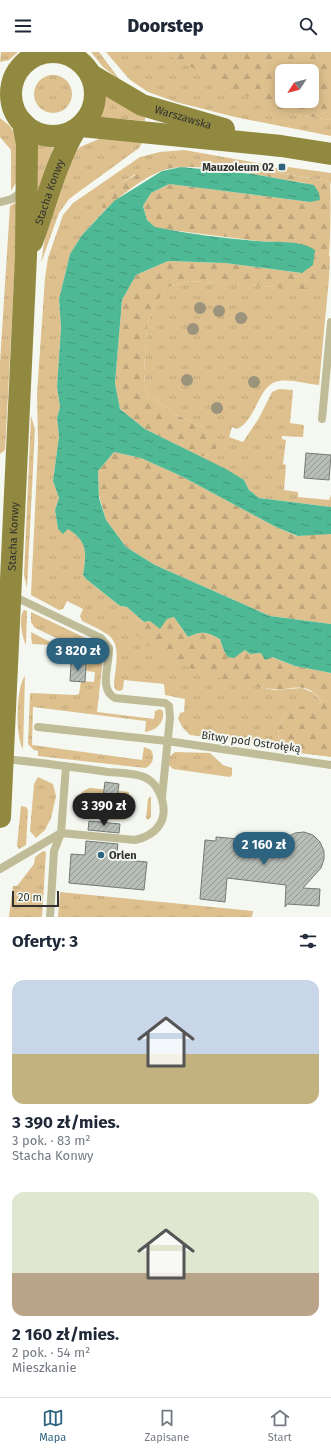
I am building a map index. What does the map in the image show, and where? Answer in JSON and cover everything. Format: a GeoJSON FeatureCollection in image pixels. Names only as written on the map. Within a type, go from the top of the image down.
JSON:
{"type":"FeatureCollection","features":[{"type":"Feature","properties":{"kind":"main road"},"geometry":{"type":"LineString","coordinates":[[48,52],[62,53],[82,63],[94,83],[95,100],[92,111],[78,128],[61,135],[48,135],[35,132],[13,113],[11,96],[12,86],[22,62],[48,52]]}},
{"type":"Feature","properties":{"kind":"main road","name":"Warszawska"},"geometry":{"type":"LineString","coordinates":[[82,63],[136,102],[153,109],[281,146]]}},
{"type":"Feature","properties":{"kind":"main road","name":"Stacha Konwy"},"geometry":{"type":"LineString","coordinates":[[0,817],[26,256],[27,144],[13,113]]}},
{"type":"Feature","properties":{"kind":"main road","name":"Warszawska"},"geometry":{"type":"LineString","coordinates":[[78,128],[281,146],[331,154]]}},
{"type":"Feature","properties":{"kind":"main road","name":"Stacha Konwy"},"geometry":{"type":"LineString","coordinates":[[26,256],[40,220],[48,191],[67,145],[78,128]]}},
{"type":"Feature","properties":{"kind":"lane"},"geometry":{"type":"LineString","coordinates":[[0,202],[12,199],[26,189]]}},
{"type":"Feature","properties":{"kind":"lane"},"geometry":{"type":"LineString","coordinates":[[322,420],[331,322]]}},
{"type":"Feature","properties":{"kind":"lane"},"geometry":{"type":"LineString","coordinates":[[0,869],[61,833],[135,840],[144,838],[159,827],[163,810],[162,797],[171,711],[169,706],[165,703],[115,698],[109,695],[106,690],[106,683],[109,648],[101,638],[11,595]]}},
{"type":"Feature","properties":{"kind":"lane","name":"Bitwy pod Ostrołęką"},"geometry":{"type":"LineString","coordinates":[[38,727],[167,741],[331,765]]}},
{"type":"Feature","properties":{"kind":"lane"},"geometry":{"type":"LineString","coordinates":[[3,759],[144,777],[156,786],[162,797]]}},
{"type":"Feature","properties":{"kind":"lane"},"geometry":{"type":"LineString","coordinates":[[50,917],[54,851],[61,833],[66,766]]}},
{"type":"Feature","properties":{"kind":"green space"},"geometry":{"type":"Polygon","coordinates":[[[1,52],[18,52],[9,60],[0,62],[1,52]]]}},
{"type":"Feature","properties":{"kind":"green space"},"geometry":{"type":"Polygon","coordinates":[[[91,52],[99,52],[120,80],[103,67],[91,52]]]}},
{"type":"Feature","properties":{"kind":"green space"},"geometry":{"type":"Polygon","coordinates":[[[106,52],[162,52],[275,105],[275,108],[282,108],[297,115],[331,120],[331,136],[235,117],[176,102],[148,92],[129,79],[106,52]]]}},
{"type":"Feature","properties":{"kind":"green space"},"geometry":{"type":"Polygon","coordinates":[[[162,52],[331,52],[331,120],[297,115],[277,108],[319,108],[319,64],[275,64],[275,107],[255,100],[162,52]]]}},
{"type":"Feature","properties":{"kind":"green space"},"geometry":{"type":"Polygon","coordinates":[[[49,75],[57,75],[67,80],[71,87],[71,101],[67,108],[57,113],[49,113],[39,108],[37,105],[34,98],[34,90],[39,80],[42,78],[49,75]]]}},
{"type":"Feature","properties":{"kind":"green space"},"geometry":{"type":"Polygon","coordinates":[[[102,91],[145,117],[145,121],[98,117],[102,105],[102,91]]]}},
{"type":"Feature","properties":{"kind":"green space"},"geometry":{"type":"Polygon","coordinates":[[[0,118],[10,126],[16,136],[18,179],[11,191],[11,150],[0,137],[0,118]]]}},
{"type":"Feature","properties":{"kind":"green space"},"geometry":{"type":"Polygon","coordinates":[[[99,139],[140,140],[142,143],[139,148],[69,199],[59,213],[41,263],[47,225],[73,155],[80,147],[99,139]]]}},
{"type":"Feature","properties":{"kind":"green space"},"geometry":{"type":"Polygon","coordinates":[[[38,142],[54,145],[39,190],[34,200],[38,142]]]}},
{"type":"Feature","properties":{"kind":"green space"},"geometry":{"type":"Polygon","coordinates":[[[184,150],[275,166],[275,168],[287,170],[288,167],[331,173],[331,185],[330,181],[202,161],[134,175],[120,183],[100,202],[100,207],[106,209],[82,235],[70,254],[59,299],[61,327],[57,387],[60,407],[57,418],[59,436],[53,481],[59,498],[55,510],[58,529],[68,529],[83,543],[85,560],[83,575],[86,579],[120,606],[127,607],[144,622],[135,620],[201,671],[229,680],[274,690],[302,688],[314,693],[322,702],[285,713],[279,728],[278,743],[281,746],[190,735],[183,728],[178,719],[180,713],[184,712],[185,699],[165,695],[164,684],[124,680],[123,689],[120,691],[116,690],[114,683],[117,653],[113,640],[102,631],[82,621],[80,616],[83,609],[67,601],[63,609],[59,610],[31,595],[38,446],[37,394],[45,278],[48,258],[63,215],[73,203],[140,157],[160,152],[184,150]]]}},
{"type":"Feature","properties":{"kind":"green space"},"geometry":{"type":"Polygon","coordinates":[[[202,161],[330,181],[330,243],[326,273],[314,285],[304,289],[189,281],[168,287],[154,305],[147,326],[144,373],[146,393],[177,415],[204,428],[217,437],[216,450],[201,457],[145,429],[120,409],[115,383],[122,300],[136,275],[168,261],[225,263],[302,273],[295,243],[258,241],[155,228],[147,220],[143,206],[151,193],[169,184],[310,202],[305,183],[211,168],[192,167],[161,171],[146,178],[118,198],[106,209],[100,207],[100,202],[120,183],[155,165],[202,161]]]}},
{"type":"Feature","properties":{"kind":"green space"},"geometry":{"type":"Polygon","coordinates":[[[15,203],[18,206],[5,450],[0,454],[0,363],[10,206],[15,203]]]}},
{"type":"Feature","properties":{"kind":"green space"},"geometry":{"type":"Polygon","coordinates":[[[330,256],[319,385],[289,381],[279,381],[272,384],[266,388],[254,411],[244,424],[237,429],[232,427],[229,437],[243,442],[259,418],[272,392],[279,389],[293,390],[290,423],[304,425],[303,437],[282,436],[282,439],[286,440],[283,464],[286,465],[284,490],[298,492],[298,497],[329,500],[331,495],[331,507],[259,498],[249,490],[244,480],[201,457],[209,454],[204,428],[177,415],[146,393],[144,373],[147,326],[154,304],[168,287],[189,281],[278,287],[330,256]]]}},
{"type":"Feature","properties":{"kind":"green space"},"geometry":{"type":"Polygon","coordinates":[[[31,416],[35,429],[27,588],[24,575],[31,416]]]}},
{"type":"Feature","properties":{"kind":"green space"},"geometry":{"type":"Polygon","coordinates":[[[114,452],[141,458],[181,476],[276,527],[297,536],[331,533],[331,624],[270,616],[155,565],[126,547],[106,520],[99,496],[98,471],[114,452]]]}},
{"type":"Feature","properties":{"kind":"green space"},"geometry":{"type":"Polygon","coordinates":[[[24,610],[27,611],[26,645],[22,633],[21,622],[22,613],[24,610]]]}},
{"type":"Feature","properties":{"kind":"green space"},"geometry":{"type":"Polygon","coordinates":[[[31,612],[98,644],[102,648],[76,647],[35,628],[31,622],[31,612]]]}},
{"type":"Feature","properties":{"kind":"green space"},"geometry":{"type":"Polygon","coordinates":[[[174,617],[188,637],[197,633],[211,635],[220,639],[224,651],[234,657],[245,650],[250,654],[261,653],[295,666],[331,673],[331,757],[292,752],[278,743],[279,728],[285,713],[299,707],[322,702],[312,691],[300,688],[277,689],[256,686],[216,677],[194,670],[156,651],[141,639],[131,626],[135,620],[144,622],[174,617]]]}},
{"type":"Feature","properties":{"kind":"green space"},"geometry":{"type":"Polygon","coordinates":[[[31,632],[52,643],[52,645],[32,644],[31,632]]]}},
{"type":"Feature","properties":{"kind":"green space"},"geometry":{"type":"Polygon","coordinates":[[[86,654],[97,654],[103,658],[97,712],[154,719],[155,711],[160,709],[163,711],[163,719],[156,728],[145,732],[146,721],[33,707],[32,745],[142,760],[144,747],[151,750],[153,755],[151,763],[148,767],[145,768],[38,756],[38,751],[34,750],[28,744],[30,694],[79,694],[81,681],[94,682],[95,672],[86,671],[86,654]]]}},
{"type":"Feature","properties":{"kind":"green space"},"geometry":{"type":"Polygon","coordinates":[[[25,676],[23,749],[20,743],[19,734],[18,701],[22,682],[25,676]]]}},
{"type":"Feature","properties":{"kind":"green space"},"geometry":{"type":"Polygon","coordinates":[[[175,752],[210,753],[223,765],[232,768],[232,775],[230,777],[173,769],[168,764],[169,757],[175,752]]]}},
{"type":"Feature","properties":{"kind":"green space"},"geometry":{"type":"Polygon","coordinates":[[[38,777],[53,784],[56,796],[51,818],[45,830],[36,838],[30,831],[34,784],[38,777]]]}},
{"type":"Feature","properties":{"kind":"green space"},"geometry":{"type":"Polygon","coordinates":[[[90,788],[129,792],[127,819],[104,819],[86,816],[83,814],[78,807],[78,799],[82,792],[90,788]]]}},
{"type":"Feature","properties":{"kind":"green space"},"geometry":{"type":"Polygon","coordinates":[[[151,796],[151,817],[148,820],[146,818],[148,799],[151,796]]]}},
{"type":"Feature","properties":{"kind":"green space"},"geometry":{"type":"Polygon","coordinates":[[[21,806],[26,807],[28,810],[26,845],[19,849],[17,846],[21,806]]]}},
{"type":"Feature","properties":{"kind":"green space"},"geometry":{"type":"Polygon","coordinates":[[[43,851],[46,852],[42,917],[9,917],[13,886],[17,886],[34,864],[35,857],[43,851]]]}},
{"type":"Feature","properties":{"kind":"green space"},"geometry":{"type":"Polygon","coordinates":[[[60,892],[253,911],[252,917],[58,917],[60,892]]]}},
{"type":"Feature","properties":{"kind":"water"},"geometry":{"type":"Polygon","coordinates":[[[181,167],[253,174],[314,185],[319,193],[320,200],[310,202],[169,184],[151,193],[143,206],[147,220],[155,227],[206,236],[302,244],[315,250],[313,265],[302,273],[225,263],[168,261],[136,275],[122,300],[115,383],[120,409],[145,429],[226,469],[244,480],[249,490],[259,498],[331,507],[331,534],[298,536],[276,527],[181,476],[141,458],[114,452],[98,471],[99,498],[106,520],[126,547],[155,565],[270,616],[331,624],[331,673],[295,666],[272,657],[265,660],[261,653],[250,654],[245,650],[234,658],[228,657],[224,651],[220,639],[204,633],[197,633],[188,637],[174,617],[167,619],[160,629],[150,621],[144,622],[127,607],[120,606],[86,579],[83,575],[85,555],[83,544],[75,534],[68,529],[63,534],[58,529],[55,510],[59,498],[53,481],[59,436],[57,418],[60,407],[57,387],[61,327],[59,299],[70,254],[82,235],[114,201],[162,171],[181,167]]]}},
{"type":"Feature","properties":{"kind":"building"},"geometry":{"type":"Polygon","coordinates":[[[306,453],[331,455],[329,480],[304,478],[306,453]]]}},
{"type":"Feature","properties":{"kind":"building"},"geometry":{"type":"Polygon","coordinates":[[[71,663],[86,664],[85,682],[70,681],[71,663]]]}},
{"type":"Feature","properties":{"kind":"building"},"geometry":{"type":"Polygon","coordinates":[[[105,782],[119,784],[117,798],[103,797],[105,782]]]}},
{"type":"Feature","properties":{"kind":"building"},"geometry":{"type":"Polygon","coordinates":[[[89,821],[120,824],[119,833],[88,830],[89,821]]]}},
{"type":"Feature","properties":{"kind":"building"},"geometry":{"type":"Polygon","coordinates":[[[304,832],[313,835],[320,842],[324,851],[324,859],[321,868],[303,888],[320,889],[319,906],[287,904],[285,907],[286,885],[227,878],[225,902],[200,899],[205,840],[216,841],[216,837],[251,840],[251,837],[281,840],[295,833],[304,832]]]}},
{"type":"Feature","properties":{"kind":"building","name":"Orlen"},"geometry":{"type":"Polygon","coordinates":[[[86,841],[118,844],[116,859],[147,862],[144,890],[69,883],[71,854],[85,855],[86,841]]]}},
{"type":"Feature","properties":{"kind":"place","name":"Mauzoleum 02"},"geometry":{"type":"Point","coordinates":[282,167]}},
{"type":"Feature","properties":{"kind":"place","name":"Orlen"},"geometry":{"type":"Point","coordinates":[101,855]}}]}
